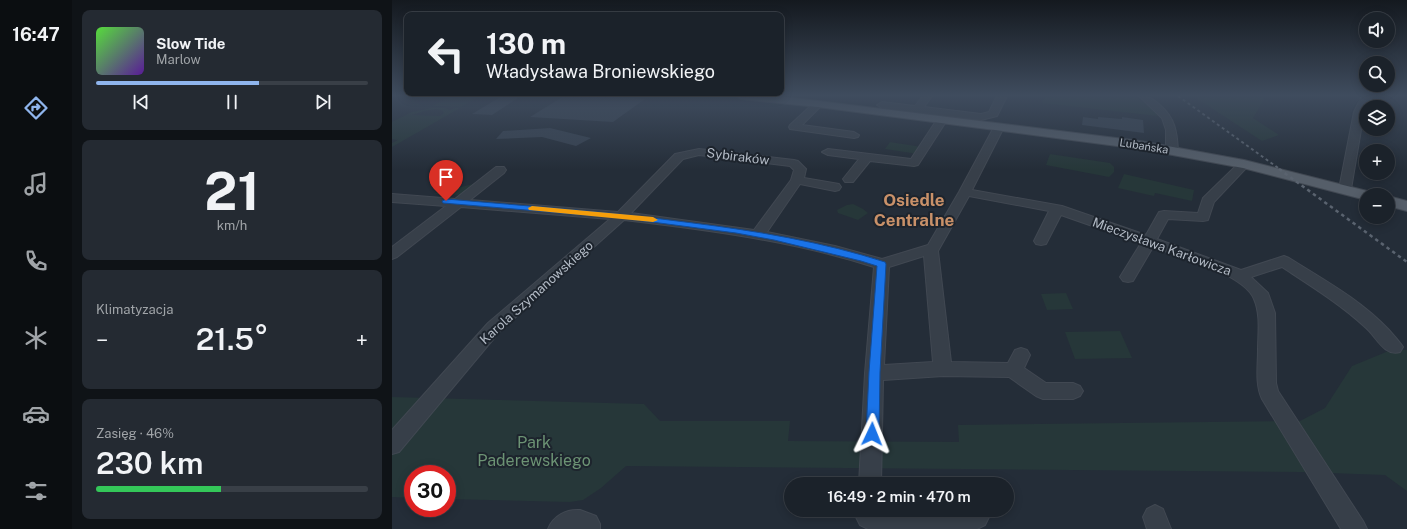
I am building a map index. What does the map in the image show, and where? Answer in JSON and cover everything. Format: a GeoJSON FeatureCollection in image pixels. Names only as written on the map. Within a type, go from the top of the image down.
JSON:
{"type":"FeatureCollection","features":[{"type":"Feature","properties":{"kind":"main road","name":"Lubańska"},"geometry":{"type":"LineString","coordinates":[[948,121],[1172,150],[1244,164],[1359,193]]}},
{"type":"Feature","properties":{"kind":"main road"},"geometry":{"type":"LineString","coordinates":[[1395,203],[1407,206]]}},
{"type":"Feature","properties":{"kind":"street"},"geometry":{"type":"LineString","coordinates":[[800,121],[794,126],[854,135]]}},
{"type":"Feature","properties":{"kind":"street"},"geometry":{"type":"LineString","coordinates":[[828,152],[914,163],[942,121]]}},
{"type":"Feature","properties":{"kind":"street"},"geometry":{"type":"LineString","coordinates":[[1169,121],[1172,150]]}},
{"type":"Feature","properties":{"kind":"street"},"geometry":{"type":"LineString","coordinates":[[1345,190],[1357,121]]}},
{"type":"Feature","properties":{"kind":"street"},"geometry":{"type":"LineString","coordinates":[[392,198],[459,202],[621,216],[758,234],[864,258],[882,264],[931,250],[965,192],[999,127]]}},
{"type":"Feature","properties":{"kind":"street","name":"Sybiraków"},"geometry":{"type":"LineString","coordinates":[[621,216],[678,156],[689,153],[699,152],[794,163],[800,169],[797,180]]}},
{"type":"Feature","properties":{"kind":"street"},"geometry":{"type":"LineString","coordinates":[[849,179],[866,158]]}},
{"type":"Feature","properties":{"kind":"street"},"geometry":{"type":"LineString","coordinates":[[1128,277],[1164,215],[1203,217],[1208,201],[1244,164]]}},
{"type":"Feature","properties":{"kind":"street"},"geometry":{"type":"LineString","coordinates":[[392,254],[500,170]]}},
{"type":"Feature","properties":{"kind":"street"},"geometry":{"type":"LineString","coordinates":[[758,234],[797,180],[835,187]]}},
{"type":"Feature","properties":{"kind":"street","name":"Mieczysława Karłowicza"},"geometry":{"type":"LineString","coordinates":[[965,192],[1057,208],[1216,264],[1240,275],[1256,289],[1262,298],[1267,313],[1267,383],[1269,393],[1355,529]]}},
{"type":"Feature","properties":{"kind":"street"},"geometry":{"type":"LineString","coordinates":[[1041,241],[1057,208]]}},
{"type":"Feature","properties":{"kind":"street","name":"Karola Szymanowskiego"},"geometry":{"type":"LineString","coordinates":[[392,444],[494,327],[621,216]]}},
{"type":"Feature","properties":{"kind":"street"},"geometry":{"type":"LineString","coordinates":[[931,250],[943,369]]}},
{"type":"Feature","properties":{"kind":"street"},"geometry":{"type":"LineString","coordinates":[[1240,275],[1284,261],[1351,305],[1373,324],[1394,347]]}},
{"type":"Feature","properties":{"kind":"street"},"geometry":{"type":"LineString","coordinates":[[870,477],[874,372],[882,264]]}},
{"type":"Feature","properties":{"kind":"street"},"geometry":{"type":"LineString","coordinates":[[874,372],[943,369],[1017,362],[1043,391],[1073,391]]}},
{"type":"Feature","properties":{"kind":"street"},"geometry":{"type":"LineString","coordinates":[[868,519],[978,517]]}},
{"type":"Feature","properties":{"kind":"street"},"geometry":{"type":"LineString","coordinates":[[560,529],[564,524],[578,520],[588,524],[588,529]]}},
{"type":"Feature","properties":{"kind":"green space"},"geometry":{"type":"Polygon","coordinates":[[[395,121],[438,121],[392,147],[392,143],[398,140],[392,139],[392,122],[395,121]]]}},
{"type":"Feature","properties":{"kind":"green space"},"geometry":{"type":"Polygon","coordinates":[[[1231,121],[1257,121],[1279,135],[1262,141],[1231,121]]]}},
{"type":"Feature","properties":{"kind":"green space"},"geometry":{"type":"Polygon","coordinates":[[[890,142],[922,147],[918,154],[885,149],[890,142]]]}},
{"type":"Feature","properties":{"kind":"green space"},"geometry":{"type":"Polygon","coordinates":[[[1050,154],[1110,163],[1114,167],[1114,172],[1109,177],[1046,165],[1050,154]]]}},
{"type":"Feature","properties":{"kind":"green space"},"geometry":{"type":"Polygon","coordinates":[[[1124,174],[1194,190],[1192,201],[1155,193],[1154,196],[1118,188],[1124,174]]]}},
{"type":"Feature","properties":{"kind":"green space"},"geometry":{"type":"Polygon","coordinates":[[[481,182],[462,195],[433,194],[481,182]]]}},
{"type":"Feature","properties":{"kind":"green space"},"geometry":{"type":"Polygon","coordinates":[[[853,204],[868,213],[858,220],[838,213],[837,210],[853,204]]]}},
{"type":"Feature","properties":{"kind":"green space"},"geometry":{"type":"Polygon","coordinates":[[[1066,293],[1073,309],[1047,310],[1041,294],[1066,293]]]}},
{"type":"Feature","properties":{"kind":"green space"},"geometry":{"type":"Polygon","coordinates":[[[1120,331],[1132,358],[1075,359],[1065,332],[1120,331]]]}},
{"type":"Feature","properties":{"kind":"green space","name":"Park Paderewskiego"},"geometry":{"type":"Polygon","coordinates":[[[1391,350],[1407,350],[1407,491],[1385,475],[1301,472],[626,466],[601,488],[583,500],[570,502],[456,499],[456,465],[404,465],[404,498],[392,497],[392,397],[644,404],[660,421],[790,421],[788,441],[959,442],[958,425],[1300,421],[1325,408],[1352,366],[1391,350]]]}},
{"type":"Feature","properties":{"kind":"building"},"geometry":{"type":"Polygon","coordinates":[[[591,121],[615,121],[613,122],[591,121]]]}},
{"type":"Feature","properties":{"kind":"building"},"geometry":{"type":"Polygon","coordinates":[[[1083,121],[1143,121],[1144,133],[1082,125],[1083,121]]]}},
{"type":"Feature","properties":{"kind":"building"},"geometry":{"type":"Polygon","coordinates":[[[550,128],[591,138],[576,146],[542,137],[496,139],[503,131],[550,128]]]}},
{"type":"Feature","properties":{"kind":"railway"},"geometry":{"type":"LineString","coordinates":[[1212,121],[1281,170]]}},
{"type":"Feature","properties":{"kind":"railway"},"geometry":{"type":"LineString","coordinates":[[1279,169],[1407,262]]}},
{"type":"Feature","properties":{"kind":"slow traffic"},"geometry":{"type":"LineString","coordinates":[[532,208],[653,220]]}},
{"type":"Feature","properties":{"kind":"district","name":"Osiedle Centralne"},"geometry":{"type":"Point","coordinates":[914,210]}},
{"type":"Feature","properties":{"kind":"route"},"geometry":{"type":"LineString","coordinates":[[446,201],[621,216],[758,234],[864,258],[882,264],[874,372],[872,434]]}}]}
